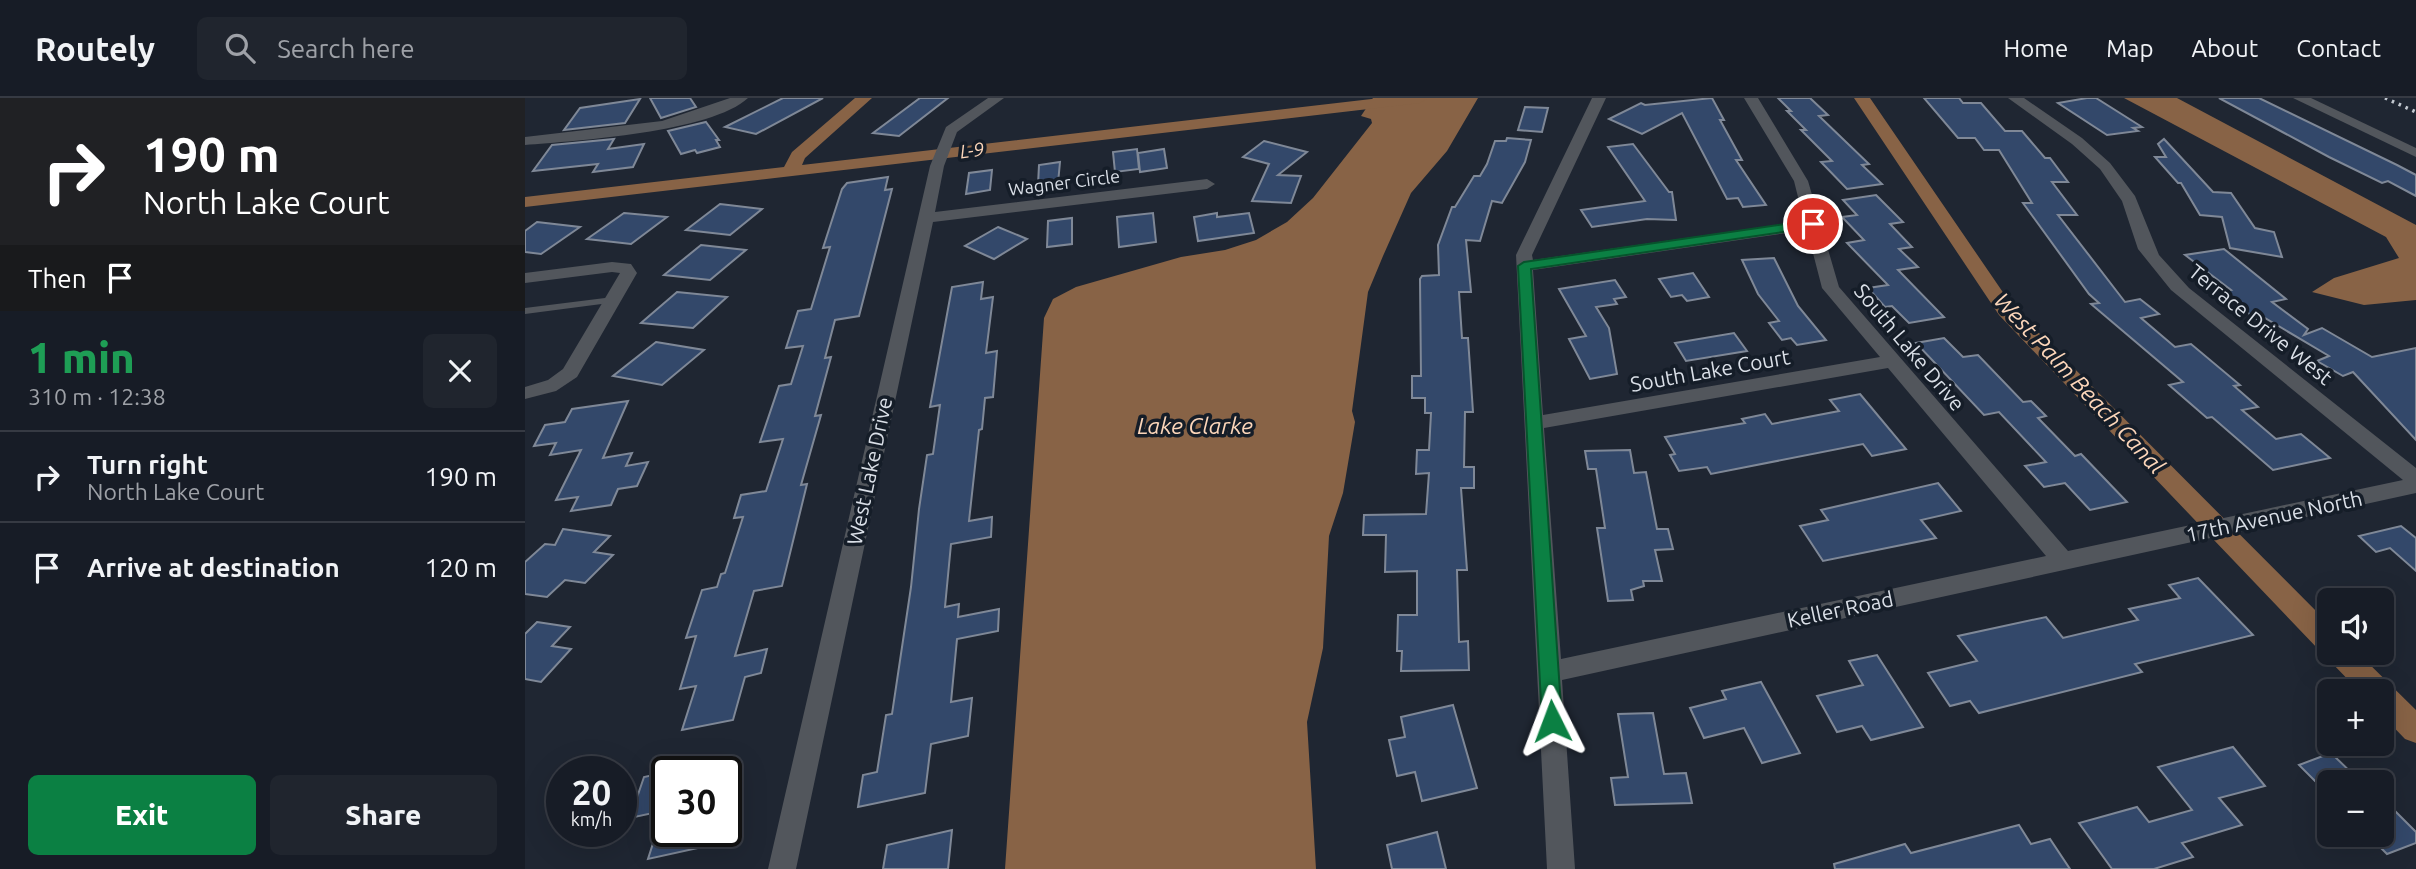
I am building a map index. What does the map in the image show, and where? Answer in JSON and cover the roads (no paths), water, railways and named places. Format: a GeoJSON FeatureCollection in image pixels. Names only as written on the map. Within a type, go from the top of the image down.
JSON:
{"type":"FeatureCollection","features":[{"type":"Feature","properties":{"kind":"street"},"geometry":{"type":"LineString","coordinates":[[525,141],[659,126],[707,113],[741,98]]}},
{"type":"Feature","properties":{"kind":"street","name":"West Lake Drive"},"geometry":{"type":"LineString","coordinates":[[782,869],[937,166],[947,135],[956,124],[997,98]]}},
{"type":"Feature","properties":{"kind":"street"},"geometry":{"type":"LineString","coordinates":[[1561,869],[1524,255],[1599,98]]}},
{"type":"Feature","properties":{"kind":"street","name":"South Lake Drive"},"geometry":{"type":"LineString","coordinates":[[1751,98],[1801,181],[1831,288],[2063,561]]}},
{"type":"Feature","properties":{"kind":"street","name":"Terrace Drive West"},"geometry":{"type":"LineString","coordinates":[[2015,98],[2070,136],[2104,165],[2128,197],[2150,256],[2183,292],[2416,479]]}},
{"type":"Feature","properties":{"kind":"street"},"geometry":{"type":"LineString","coordinates":[[2300,98],[2416,153]]}},
{"type":"Feature","properties":{"kind":"street","name":"Wagner Circle"},"geometry":{"type":"LineString","coordinates":[[925,218],[1207,184]]}},
{"type":"Feature","properties":{"kind":"street"},"geometry":{"type":"LineString","coordinates":[[1524,266],[1813,224]]}},
{"type":"Feature","properties":{"kind":"street"},"geometry":{"type":"LineString","coordinates":[[525,278],[612,267],[625,268],[629,273],[570,373],[561,382],[525,393]]}},
{"type":"Feature","properties":{"kind":"street","name":"South Lake Court"},"geometry":{"type":"LineString","coordinates":[[1534,423],[1893,361]]}},
{"type":"Feature","properties":{"kind":"street","name":"17th Avenue North"},"geometry":{"type":"LineString","coordinates":[[2132,546],[2416,485]]}},
{"type":"Feature","properties":{"kind":"street","name":"Keller Road"},"geometry":{"type":"LineString","coordinates":[[1549,672],[2132,546]]}},
{"type":"Feature","properties":{"kind":"lane"},"geometry":{"type":"LineString","coordinates":[[525,311],[613,300]]}},
{"type":"Feature","properties":{"kind":"water","name":"Lake Clarke"},"geometry":{"type":"Polygon","coordinates":[[[1373,98],[1478,98],[1447,151],[1411,193],[1368,292],[1352,411],[1355,422],[1343,493],[1329,536],[1323,648],[1307,722],[1316,869],[1005,869],[1044,318],[1053,299],[1076,287],[1181,257],[1225,250],[1256,240],[1287,222],[1313,198],[1372,123],[1371,119],[1361,116],[1373,98]]]}},
{"type":"Feature","properties":{"kind":"water"},"geometry":{"type":"Polygon","coordinates":[[[2124,98],[2177,98],[2416,225],[2416,300],[2364,305],[2312,292],[2334,278],[2399,258],[2386,237],[2124,98]]]}},
{"type":"Feature","properties":{"kind":"waterway"},"geometry":{"type":"LineString","coordinates":[[790,171],[798,156],[864,98]]}},
{"type":"Feature","properties":{"kind":"waterway","name":"L-9"},"geometry":{"type":"LineString","coordinates":[[790,171],[1420,98]]}},
{"type":"Feature","properties":{"kind":"waterway","name":"West Palm Beach Canal"},"geometry":{"type":"LineString","coordinates":[[1862,98],[2006,311],[2317,630]]}},
{"type":"Feature","properties":{"kind":"waterway","name":"L-9"},"geometry":{"type":"LineString","coordinates":[[525,202],[790,171]]}},
{"type":"Feature","properties":{"kind":"waterway","name":"West Palm Beach Canal"},"geometry":{"type":"LineString","coordinates":[[2352,665],[2366,679]]}},
{"type":"Feature","properties":{"kind":"waterway","name":"West Palm Beach Canal"},"geometry":{"type":"LineString","coordinates":[[2394,707],[2416,730]]}},
{"type":"Feature","properties":{"kind":"railway"},"geometry":{"type":"LineString","coordinates":[[2385,98],[2416,112]]}}]}
